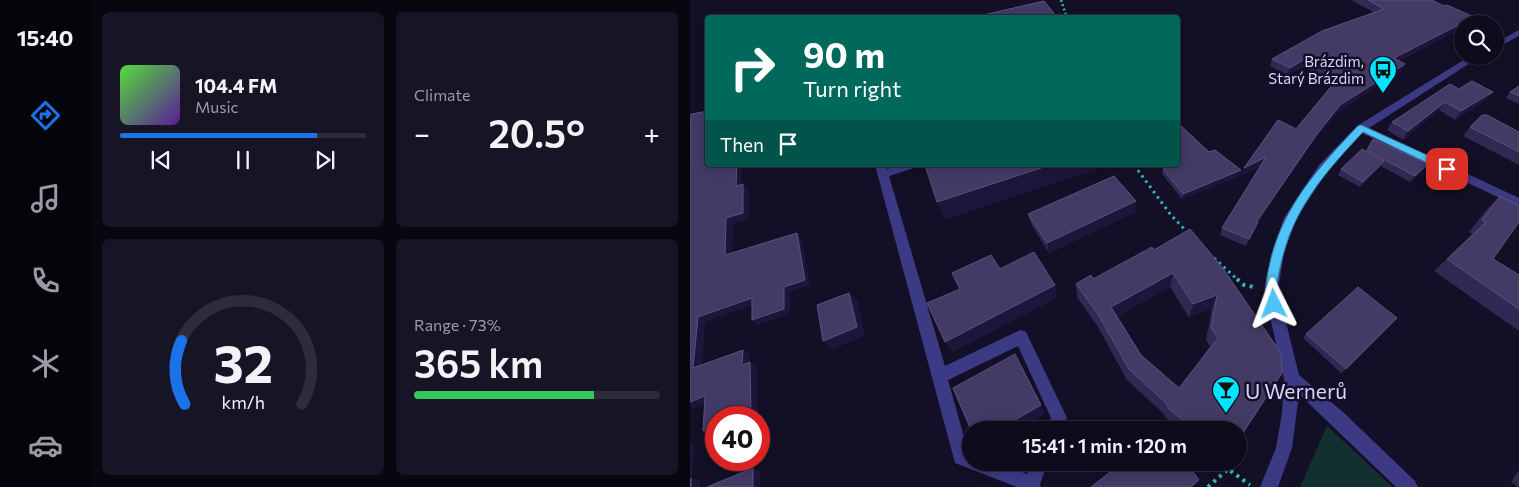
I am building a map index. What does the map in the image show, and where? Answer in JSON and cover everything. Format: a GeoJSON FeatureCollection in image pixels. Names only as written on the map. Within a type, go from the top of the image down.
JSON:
{"type":"FeatureCollection","features":[{"type":"Feature","properties":{"kind":"street"},"geometry":{"type":"LineString","coordinates":[[1504,41],[1519,33]]}},
{"type":"Feature","properties":{"kind":"street"},"geometry":{"type":"LineString","coordinates":[[1269,487],[1284,448],[1290,413],[1292,379],[1271,290],[1278,253],[1290,218],[1323,168],[1361,128],[1462,65]]}},
{"type":"Feature","properties":{"kind":"street"},"geometry":{"type":"LineString","coordinates":[[1361,128],[1519,203]]}},
{"type":"Feature","properties":{"kind":"street"},"geometry":{"type":"LineString","coordinates":[[899,167],[882,170],[962,457]]}},
{"type":"Feature","properties":{"kind":"street"},"geometry":{"type":"LineString","coordinates":[[940,376],[1021,337],[1059,418],[1058,421]]}},
{"type":"Feature","properties":{"kind":"street"},"geometry":{"type":"LineString","coordinates":[[1292,379],[1323,403],[1409,487]]}},
{"type":"Feature","properties":{"kind":"street"},"geometry":{"type":"LineString","coordinates":[[996,471],[1032,486],[1037,471]]}},
{"type":"Feature","properties":{"kind":"path"},"geometry":{"type":"LineString","coordinates":[[1061,0],[1066,15]]}},
{"type":"Feature","properties":{"kind":"path"},"geometry":{"type":"LineString","coordinates":[[1135,167],[1171,215],[1195,239]]}},
{"type":"Feature","properties":{"kind":"path"},"geometry":{"type":"LineString","coordinates":[[1213,257],[1244,285],[1271,290]]}},
{"type":"Feature","properties":{"kind":"path"},"geometry":{"type":"LineString","coordinates":[[1208,487],[1228,469],[1250,485]]}},
{"type":"Feature","properties":{"kind":"green space"},"geometry":{"type":"Polygon","coordinates":[[[1327,426],[1393,487],[1300,487],[1327,426]]]}},
{"type":"Feature","properties":{"kind":"building"},"geometry":{"type":"Polygon","coordinates":[[[1368,0],[1432,0],[1470,15],[1454,15],[1454,27],[1394,58],[1405,64],[1340,105],[1317,134],[1257,221],[1249,239],[1222,228],[1266,157],[1244,168],[1278,120],[1296,129],[1339,77],[1305,59],[1290,68],[1272,59],[1322,31],[1384,9],[1368,0]]]}},
{"type":"Feature","properties":{"kind":"building"},"geometry":{"type":"Polygon","coordinates":[[[1044,1],[1056,15],[983,15],[1044,1]]]}},
{"type":"Feature","properties":{"kind":"building"},"geometry":{"type":"Polygon","coordinates":[[[1472,81],[1493,92],[1461,111],[1445,102],[1408,131],[1392,122],[1450,84],[1459,89],[1472,81]]]}},
{"type":"Feature","properties":{"kind":"building"},"geometry":{"type":"Polygon","coordinates":[[[1519,86],[1519,96],[1510,92],[1519,86]]]}},
{"type":"Feature","properties":{"kind":"building"},"geometry":{"type":"Polygon","coordinates":[[[705,112],[705,167],[737,167],[736,186],[743,184],[743,213],[726,218],[725,255],[797,233],[805,280],[784,287],[784,309],[752,320],[752,298],[698,317],[693,368],[743,350],[742,365],[750,362],[751,406],[705,406],[705,430],[703,431],[705,396],[690,402],[691,114],[705,112]]]}},
{"type":"Feature","properties":{"kind":"building"},"geometry":{"type":"Polygon","coordinates":[[[1482,115],[1487,115],[1519,132],[1519,152],[1470,127],[1482,115]]]}},
{"type":"Feature","properties":{"kind":"building"},"geometry":{"type":"Polygon","coordinates":[[[1180,125],[1209,152],[1215,150],[1241,170],[1183,194],[1163,169],[1166,167],[1180,167],[1180,125]]]}},
{"type":"Feature","properties":{"kind":"building"},"geometry":{"type":"Polygon","coordinates":[[[1373,139],[1428,164],[1415,176],[1367,150],[1373,139]]]}},
{"type":"Feature","properties":{"kind":"building"},"geometry":{"type":"Polygon","coordinates":[[[1362,149],[1384,161],[1363,182],[1341,169],[1362,149]]]}},
{"type":"Feature","properties":{"kind":"building"},"geometry":{"type":"Polygon","coordinates":[[[926,167],[1044,167],[937,202],[926,167]]]}},
{"type":"Feature","properties":{"kind":"building"},"geometry":{"type":"Polygon","coordinates":[[[1114,176],[1136,201],[1047,243],[1028,214],[1114,176]]]}},
{"type":"Feature","properties":{"kind":"building"},"geometry":{"type":"Polygon","coordinates":[[[1500,196],[1519,206],[1519,222],[1493,259],[1519,275],[1519,309],[1447,259],[1486,222],[1482,220],[1500,196]]]}},
{"type":"Feature","properties":{"kind":"building"},"geometry":{"type":"Polygon","coordinates":[[[1190,229],[1222,267],[1281,353],[1282,373],[1247,427],[1247,421],[1184,421],[1168,408],[1168,405],[1129,369],[1098,314],[1076,284],[1091,275],[1093,279],[1152,247],[1154,250],[1190,229]],[[1173,273],[1111,307],[1141,355],[1179,388],[1218,338],[1211,328],[1217,295],[1193,304],[1173,273]]]}},
{"type":"Feature","properties":{"kind":"building"},"geometry":{"type":"Polygon","coordinates":[[[1034,252],[1055,285],[945,342],[927,303],[960,289],[952,273],[991,255],[1000,269],[1034,252]]]}},
{"type":"Feature","properties":{"kind":"building"},"geometry":{"type":"Polygon","coordinates":[[[1358,287],[1397,318],[1346,369],[1306,334],[1358,287]]]}},
{"type":"Feature","properties":{"kind":"building"},"geometry":{"type":"Polygon","coordinates":[[[849,293],[857,327],[823,341],[817,305],[849,293]]]}},
{"type":"Feature","properties":{"kind":"building"},"geometry":{"type":"Polygon","coordinates":[[[1015,354],[1041,405],[1013,421],[967,421],[953,388],[1015,354]]]}},
{"type":"Feature","properties":{"kind":"building"},"geometry":{"type":"Polygon","coordinates":[[[746,471],[753,471],[753,487],[707,487],[746,471]]]}},
{"type":"Feature","properties":{"kind":"building"},"geometry":{"type":"Polygon","coordinates":[[[1111,471],[1192,471],[1199,480],[1191,487],[1091,487],[1111,471]]]}},
{"type":"Feature","properties":{"kind":"place","name":"Brázdim, Starý Brázdim"},"geometry":{"type":"Point","coordinates":[1383,94]}},
{"type":"Feature","properties":{"kind":"place","name":"U Wernerů"},"geometry":{"type":"Point","coordinates":[1226,414]}},
{"type":"Feature","properties":{"kind":"route"},"geometry":{"type":"LineString","coordinates":[[1274,304],[1271,290],[1278,253],[1290,218],[1323,168],[1361,128],[1447,169]]}}]}
